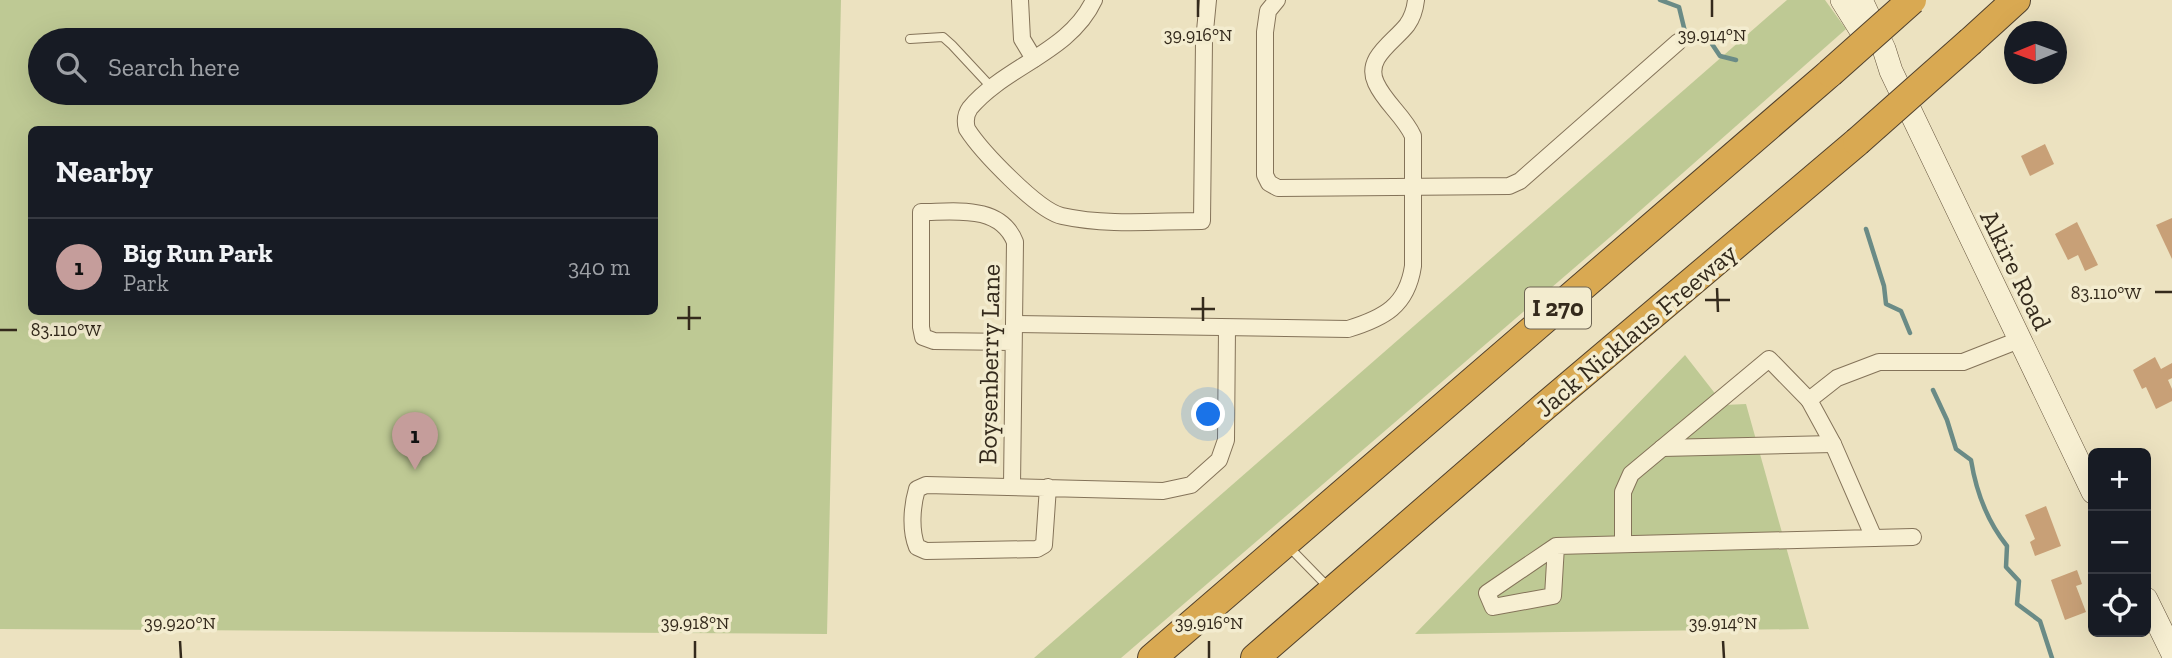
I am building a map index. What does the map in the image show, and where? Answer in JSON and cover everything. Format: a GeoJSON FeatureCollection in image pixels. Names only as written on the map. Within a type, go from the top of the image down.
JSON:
{"type":"FeatureCollection","features":[{"type":"Feature","properties":{"kind":"highway","name":"I 270"},"geometry":{"type":"LineString","coordinates":[[1152,658],[1912,0]]}},
{"type":"Feature","properties":{"kind":"highway","name":"Jack Nicklaus Freeway"},"geometry":{"type":"LineString","coordinates":[[1255,658],[1545,406],[1857,142],[2016,0]]}},
{"type":"Feature","properties":{"kind":"main road","name":"Alkire Road"},"geometry":{"type":"LineString","coordinates":[[1842,0],[1876,55],[1891,71]]}},
{"type":"Feature","properties":{"kind":"main road","name":"Alkire Road"},"geometry":{"type":"LineString","coordinates":[[1861,0],[1884,49],[1891,71],[2088,482]]}},
{"type":"Feature","properties":{"kind":"main road"},"geometry":{"type":"LineString","coordinates":[[2151,608],[2172,652]]}},
{"type":"Feature","properties":{"kind":"street"},"geometry":{"type":"LineString","coordinates":[[1020,0],[1022,40],[1034,59]]}},
{"type":"Feature","properties":{"kind":"street"},"geometry":{"type":"LineString","coordinates":[[1094,0],[1073,30],[970,108],[965,122],[971,136],[1023,191],[1059,216],[1101,220],[1202,221],[1204,41],[1208,0]]}},
{"type":"Feature","properties":{"kind":"street"},"geometry":{"type":"LineString","coordinates":[[1277,0],[1268,11],[1265,32],[1265,175],[1269,183],[1278,188],[1509,186],[1520,181],[1678,42]]}},
{"type":"Feature","properties":{"kind":"street"},"geometry":{"type":"LineString","coordinates":[[1014,324],[1348,329],[1388,312],[1402,299],[1410,284],[1413,266],[1413,136],[1408,124],[1381,91],[1373,75],[1377,57],[1405,27],[1411,18],[1416,0]]}},
{"type":"Feature","properties":{"kind":"street","name":"Boysenberry Lane"},"geometry":{"type":"LineString","coordinates":[[1012,486],[1014,242],[1010,231],[998,219],[984,213],[921,212],[923,337],[934,341],[1013,342]]}},
{"type":"Feature","properties":{"kind":"street"},"geometry":{"type":"LineString","coordinates":[[1048,487],[1047,532],[1044,545],[1037,549],[926,551],[917,547],[913,537],[914,500],[917,489],[926,485],[1012,486],[1048,487],[1163,491],[1191,485],[1219,460],[1226,440],[1227,328]]}},
{"type":"Feature","properties":{"kind":"street"},"geometry":{"type":"LineString","coordinates":[[1809,400],[1837,378],[1880,362],[1963,362],[2019,340]]}},
{"type":"Feature","properties":{"kind":"street"},"geometry":{"type":"LineString","coordinates":[[1623,543],[1623,492],[1632,474],[1769,359],[1809,400],[1833,444],[1874,538]]}},
{"type":"Feature","properties":{"kind":"street"},"geometry":{"type":"LineString","coordinates":[[1662,448],[1833,444]]}},
{"type":"Feature","properties":{"kind":"street"},"geometry":{"type":"LineString","coordinates":[[1556,546],[1553,596],[1493,607],[1488,593],[1556,546],[1913,537]]}},
{"type":"Feature","properties":{"kind":"lane"},"geometry":{"type":"LineString","coordinates":[[910,39],[943,37],[993,89]]}},
{"type":"Feature","properties":{"kind":"lane"},"geometry":{"type":"LineString","coordinates":[[1286,543],[1332,592]]}},
{"type":"Feature","properties":{"kind":"green space"},"geometry":{"type":"Polygon","coordinates":[[[0,0],[841,0],[827,634],[0,629],[0,0]]]}},
{"type":"Feature","properties":{"kind":"green space"},"geometry":{"type":"Polygon","coordinates":[[[1787,0],[1825,0],[1846,29],[1616,232],[1121,658],[1034,658],[1787,0]]]}},
{"type":"Feature","properties":{"kind":"green space"},"geometry":{"type":"Polygon","coordinates":[[[1685,355],[1724,405],[1746,404],[1809,629],[1415,634],[1685,355]]]}},
{"type":"Feature","properties":{"kind":"building"},"geometry":{"type":"Polygon","coordinates":[[[2045,144],[2054,164],[2030,176],[2021,156],[2045,144]]]}},
{"type":"Feature","properties":{"kind":"building"},"geometry":{"type":"Polygon","coordinates":[[[2172,218],[2172,259],[2156,225],[2172,218]]]}},
{"type":"Feature","properties":{"kind":"building"},"geometry":{"type":"Polygon","coordinates":[[[2077,222],[2098,265],[2085,271],[2078,255],[2068,260],[2055,234],[2077,222]]]}},
{"type":"Feature","properties":{"kind":"building"},"geometry":{"type":"Polygon","coordinates":[[[2155,357],[2161,369],[2172,363],[2172,378],[2168,380],[2172,389],[2172,401],[2156,409],[2146,387],[2142,389],[2133,370],[2155,357]]]}},
{"type":"Feature","properties":{"kind":"building"},"geometry":{"type":"Polygon","coordinates":[[[2046,506],[2061,546],[2035,556],[2030,542],[2035,539],[2025,515],[2046,506]]]}},
{"type":"Feature","properties":{"kind":"building"},"geometry":{"type":"Polygon","coordinates":[[[2077,570],[2082,584],[2076,586],[2086,612],[2065,620],[2051,580],[2077,570]]]}},
{"type":"Feature","properties":{"kind":"waterway"},"geometry":{"type":"LineString","coordinates":[[1660,0],[1679,7],[1686,36],[1708,38],[1720,56],[1736,60]]}},
{"type":"Feature","properties":{"kind":"waterway"},"geometry":{"type":"LineString","coordinates":[[1866,229],[1884,286],[1886,304],[1901,311],[1910,333]]}},
{"type":"Feature","properties":{"kind":"waterway"},"geometry":{"type":"LineString","coordinates":[[1933,390],[1947,420],[1956,449],[1971,460],[1983,505],[2007,546],[2006,567],[2019,581],[2017,604],[2040,621],[2052,658]]}},
{"type":"Feature","properties":{"kind":"place","name":"Big Run Park"},"geometry":{"type":"Point","coordinates":[415,470]}}]}
